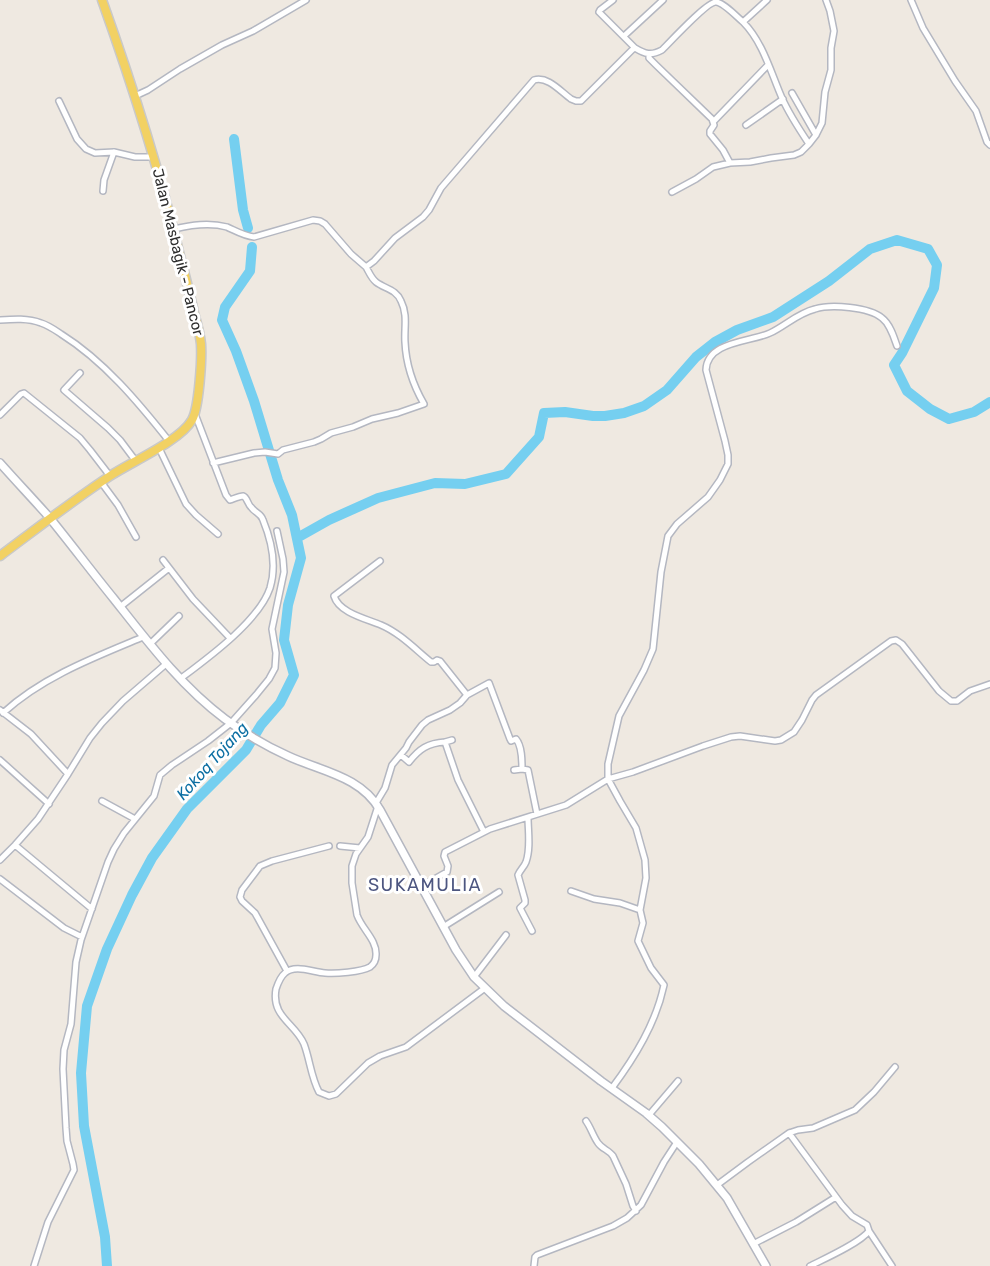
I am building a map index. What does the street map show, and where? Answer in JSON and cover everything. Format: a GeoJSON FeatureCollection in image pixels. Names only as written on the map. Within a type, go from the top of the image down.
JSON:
{"type":"FeatureCollection","features":[{"type":"Feature","properties":{"kind":"main road","name":"Jalan Masbagik - Pancor"},"geometry":{"type":"LineString","coordinates":[[102,0],[154,157],[201,344],[195,414]]}},
{"type":"Feature","properties":{"kind":"main road"},"geometry":{"type":"LineString","coordinates":[[0,556],[101,482],[169,441],[187,427],[195,414]]}},
{"type":"Feature","properties":{"kind":"street"},"geometry":{"type":"LineString","coordinates":[[135,96],[222,45],[253,31],[306,0]]}},
{"type":"Feature","properties":{"kind":"street"},"geometry":{"type":"LineString","coordinates":[[613,0],[599,12],[635,48],[649,55],[649,58],[714,121]]}},
{"type":"Feature","properties":{"kind":"street"},"geometry":{"type":"LineString","coordinates":[[624,36],[663,0]]}},
{"type":"Feature","properties":{"kind":"street"},"geometry":{"type":"LineString","coordinates":[[743,22],[767,0]]}},
{"type":"Feature","properties":{"kind":"street"},"geometry":{"type":"LineString","coordinates":[[672,192],[713,167],[794,155],[809,144],[824,118],[825,92],[831,70],[834,31],[826,0]]}},
{"type":"Feature","properties":{"kind":"street"},"geometry":{"type":"LineString","coordinates":[[911,0],[923,28],[976,111],[990,145]]}},
{"type":"Feature","properties":{"kind":"street"},"geometry":{"type":"LineString","coordinates":[[649,55],[662,50],[712,1],[717,2],[743,22],[757,42],[783,99],[809,144]]}},
{"type":"Feature","properties":{"kind":"street"},"geometry":{"type":"LineString","coordinates":[[366,267],[395,238],[423,217],[441,188],[534,80],[545,80],[571,99],[581,101],[626,54],[635,48]]}},
{"type":"Feature","properties":{"kind":"street"},"geometry":{"type":"LineString","coordinates":[[730,163],[710,131],[714,126],[714,121],[768,65]]}},
{"type":"Feature","properties":{"kind":"street"},"geometry":{"type":"LineString","coordinates":[[792,93],[816,135]]}},
{"type":"Feature","properties":{"kind":"street"},"geometry":{"type":"LineString","coordinates":[[746,125],[783,99]]}},
{"type":"Feature","properties":{"kind":"street"},"geometry":{"type":"LineString","coordinates":[[59,101],[81,144],[95,153],[114,152],[135,157],[154,157]]}},
{"type":"Feature","properties":{"kind":"street"},"geometry":{"type":"LineString","coordinates":[[103,191],[104,180],[114,152]]}},
{"type":"Feature","properties":{"kind":"street"},"geometry":{"type":"LineString","coordinates":[[174,230],[185,226],[214,224],[254,237],[305,221],[320,221],[366,267],[375,281],[392,289],[401,299],[406,319],[405,340],[408,365],[422,402],[398,412],[372,418],[353,427],[331,432],[321,440],[283,450],[278,454],[254,453],[213,463]]}},
{"type":"Feature","properties":{"kind":"street"},"geometry":{"type":"LineString","coordinates":[[612,1088],[639,1050],[652,1021],[664,983],[651,968],[638,944],[643,923],[640,910],[646,878],[645,860],[636,828],[608,779],[608,764],[619,716],[653,649],[661,572],[668,536],[677,524],[708,497],[726,471],[728,464],[725,441],[706,369],[707,363],[715,353],[730,344],[769,334],[814,309],[831,306],[861,309],[881,316],[889,326],[897,346]]}},
{"type":"Feature","properties":{"kind":"street"},"geometry":{"type":"LineString","coordinates":[[0,320],[19,319],[41,322],[72,341],[109,373],[169,441]]}},
{"type":"Feature","properties":{"kind":"street"},"geometry":{"type":"LineString","coordinates":[[80,373],[64,390],[108,428],[135,460]]}},
{"type":"Feature","properties":{"kind":"street"},"geometry":{"type":"LineString","coordinates":[[0,416],[21,394],[26,394],[80,438],[110,476]]}},
{"type":"Feature","properties":{"kind":"street"},"geometry":{"type":"LineString","coordinates":[[180,679],[247,622],[269,590],[273,569],[271,543],[261,516],[253,510],[243,496],[233,500],[228,498],[195,414]]}},
{"type":"Feature","properties":{"kind":"street"},"geometry":{"type":"LineString","coordinates":[[159,447],[186,504],[196,516],[218,534]]}},
{"type":"Feature","properties":{"kind":"street"},"geometry":{"type":"LineString","coordinates":[[0,463],[50,519],[166,664],[215,711],[266,744],[298,761],[325,769],[347,779],[365,792],[377,805],[443,927],[474,977],[504,1006],[649,1115],[677,1142],[717,1185],[734,1209],[766,1266]]}},
{"type":"Feature","properties":{"kind":"street"},"geometry":{"type":"LineString","coordinates":[[101,482],[118,505],[136,537]]}},
{"type":"Feature","properties":{"kind":"street"},"geometry":{"type":"LineString","coordinates":[[34,1266],[48,1222],[74,1170],[66,1128],[63,1069],[64,1050],[71,1024],[76,962],[82,937],[114,849],[133,818],[154,796],[160,775],[231,723],[269,679],[274,669],[276,653],[272,629],[284,572],[277,531]]}},
{"type":"Feature","properties":{"kind":"street"},"geometry":{"type":"LineString","coordinates":[[163,560],[193,599],[230,638]]}},
{"type":"Feature","properties":{"kind":"street"},"geometry":{"type":"LineString","coordinates":[[380,561],[334,596],[337,604],[354,615],[393,632],[431,662],[440,661],[467,695]]}},
{"type":"Feature","properties":{"kind":"street"},"geometry":{"type":"LineString","coordinates":[[120,607],[169,568]]}},
{"type":"Feature","properties":{"kind":"street"},"geometry":{"type":"LineString","coordinates":[[150,644],[179,616]]}},
{"type":"Feature","properties":{"kind":"street"},"geometry":{"type":"LineString","coordinates":[[68,774],[31,734],[1,711],[51,679],[143,637]]}},
{"type":"Feature","properties":{"kind":"street"},"geometry":{"type":"LineString","coordinates":[[422,886],[447,872],[445,852],[507,823],[566,805],[608,779],[731,737],[748,736],[775,741],[785,738],[794,732],[812,699],[820,691],[891,641],[896,640],[902,644],[939,691],[951,701],[957,701],[970,691],[990,684]]}},
{"type":"Feature","properties":{"kind":"street"},"geometry":{"type":"LineString","coordinates":[[0,849],[2,857],[33,825],[102,723],[123,701],[166,664]]}},
{"type":"Feature","properties":{"kind":"street"},"geometry":{"type":"LineString","coordinates":[[484,988],[406,1047],[368,1063],[336,1094],[329,1095],[319,1092],[315,1085],[303,1043],[281,1015],[275,998],[279,980],[287,971],[300,969],[325,973],[372,966],[376,949],[359,921],[352,883],[352,866],[360,848],[369,837],[390,768],[425,722],[458,705],[467,695],[487,683],[490,684],[510,740],[519,741],[522,770]]}},
{"type":"Feature","properties":{"kind":"street"},"geometry":{"type":"LineString","coordinates":[[401,755],[409,762],[422,748],[452,740]]}},
{"type":"Feature","properties":{"kind":"street"},"geometry":{"type":"LineString","coordinates":[[444,742],[458,780],[484,832]]}},
{"type":"Feature","properties":{"kind":"street"},"geometry":{"type":"LineString","coordinates":[[0,760],[49,804]]}},
{"type":"Feature","properties":{"kind":"street"},"geometry":{"type":"LineString","coordinates":[[514,770],[528,770],[537,814]]}},
{"type":"Feature","properties":{"kind":"street"},"geometry":{"type":"LineString","coordinates":[[102,801],[133,818]]}},
{"type":"Feature","properties":{"kind":"street"},"geometry":{"type":"LineString","coordinates":[[528,817],[529,839],[526,864],[518,875],[525,900],[520,908],[532,931]]}},
{"type":"Feature","properties":{"kind":"street"},"geometry":{"type":"LineString","coordinates":[[15,845],[92,909]]}},
{"type":"Feature","properties":{"kind":"street"},"geometry":{"type":"LineString","coordinates":[[287,971],[255,913],[242,901],[240,897],[242,890],[260,866],[329,846]]}},
{"type":"Feature","properties":{"kind":"street"},"geometry":{"type":"LineString","coordinates":[[340,846],[360,848]]}},
{"type":"Feature","properties":{"kind":"street"},"geometry":{"type":"LineString","coordinates":[[0,879],[57,923],[82,937]]}},
{"type":"Feature","properties":{"kind":"street"},"geometry":{"type":"LineString","coordinates":[[571,891],[640,910]]}},
{"type":"Feature","properties":{"kind":"street"},"geometry":{"type":"LineString","coordinates":[[443,927],[500,892]]}},
{"type":"Feature","properties":{"kind":"street"},"geometry":{"type":"LineString","coordinates":[[474,977],[506,935]]}},
{"type":"Feature","properties":{"kind":"street"},"geometry":{"type":"LineString","coordinates":[[717,1185],[789,1133],[813,1128],[855,1110],[895,1067]]}},
{"type":"Feature","properties":{"kind":"street"},"geometry":{"type":"LineString","coordinates":[[649,1115],[678,1081]]}},
{"type":"Feature","properties":{"kind":"street"},"geometry":{"type":"LineString","coordinates":[[586,1120],[598,1144],[613,1156],[636,1211]]}},
{"type":"Feature","properties":{"kind":"street"},"geometry":{"type":"LineString","coordinates":[[789,1133],[852,1216],[867,1225],[892,1266]]}},
{"type":"Feature","properties":{"kind":"street"},"geometry":{"type":"LineString","coordinates":[[534,1266],[537,1255],[619,1223],[636,1211],[677,1142]]}},
{"type":"Feature","properties":{"kind":"street"},"geometry":{"type":"LineString","coordinates":[[753,1244],[796,1222],[836,1197]]}},
{"type":"Feature","properties":{"kind":"street"},"geometry":{"type":"LineString","coordinates":[[810,1266],[860,1239],[869,1231]]}},
{"type":"Feature","properties":{"kind":"waterway","name":"Kokoq Tojang"},"geometry":{"type":"LineString","coordinates":[[234,139],[243,210],[248,228]]}},
{"type":"Feature","properties":{"kind":"waterway"},"geometry":{"type":"LineString","coordinates":[[297,538],[329,520],[378,498],[435,483],[465,484],[506,474],[539,437],[544,413],[565,412],[605,416],[624,413],[644,406],[667,390],[696,357],[715,342],[737,330],[773,317],[829,281],[870,249],[897,240],[928,249],[937,265],[934,288],[894,365],[907,391],[930,409],[949,419],[974,412],[990,402]]}},
{"type":"Feature","properties":{"kind":"waterway","name":"Kokoq Tojang"},"geometry":{"type":"LineString","coordinates":[[107,1266],[105,1237],[84,1126],[81,1073],[87,1006],[107,949],[152,858],[187,809],[246,750],[261,725],[280,703],[294,675],[284,640],[288,605],[301,558],[292,515],[278,480],[254,401],[222,320],[225,307],[250,271],[252,247]]}},
{"type":"Feature","properties":{"kind":"district","name":"SUKAMULIA"},"geometry":{"type":"Point","coordinates":[425,885]}}]}
